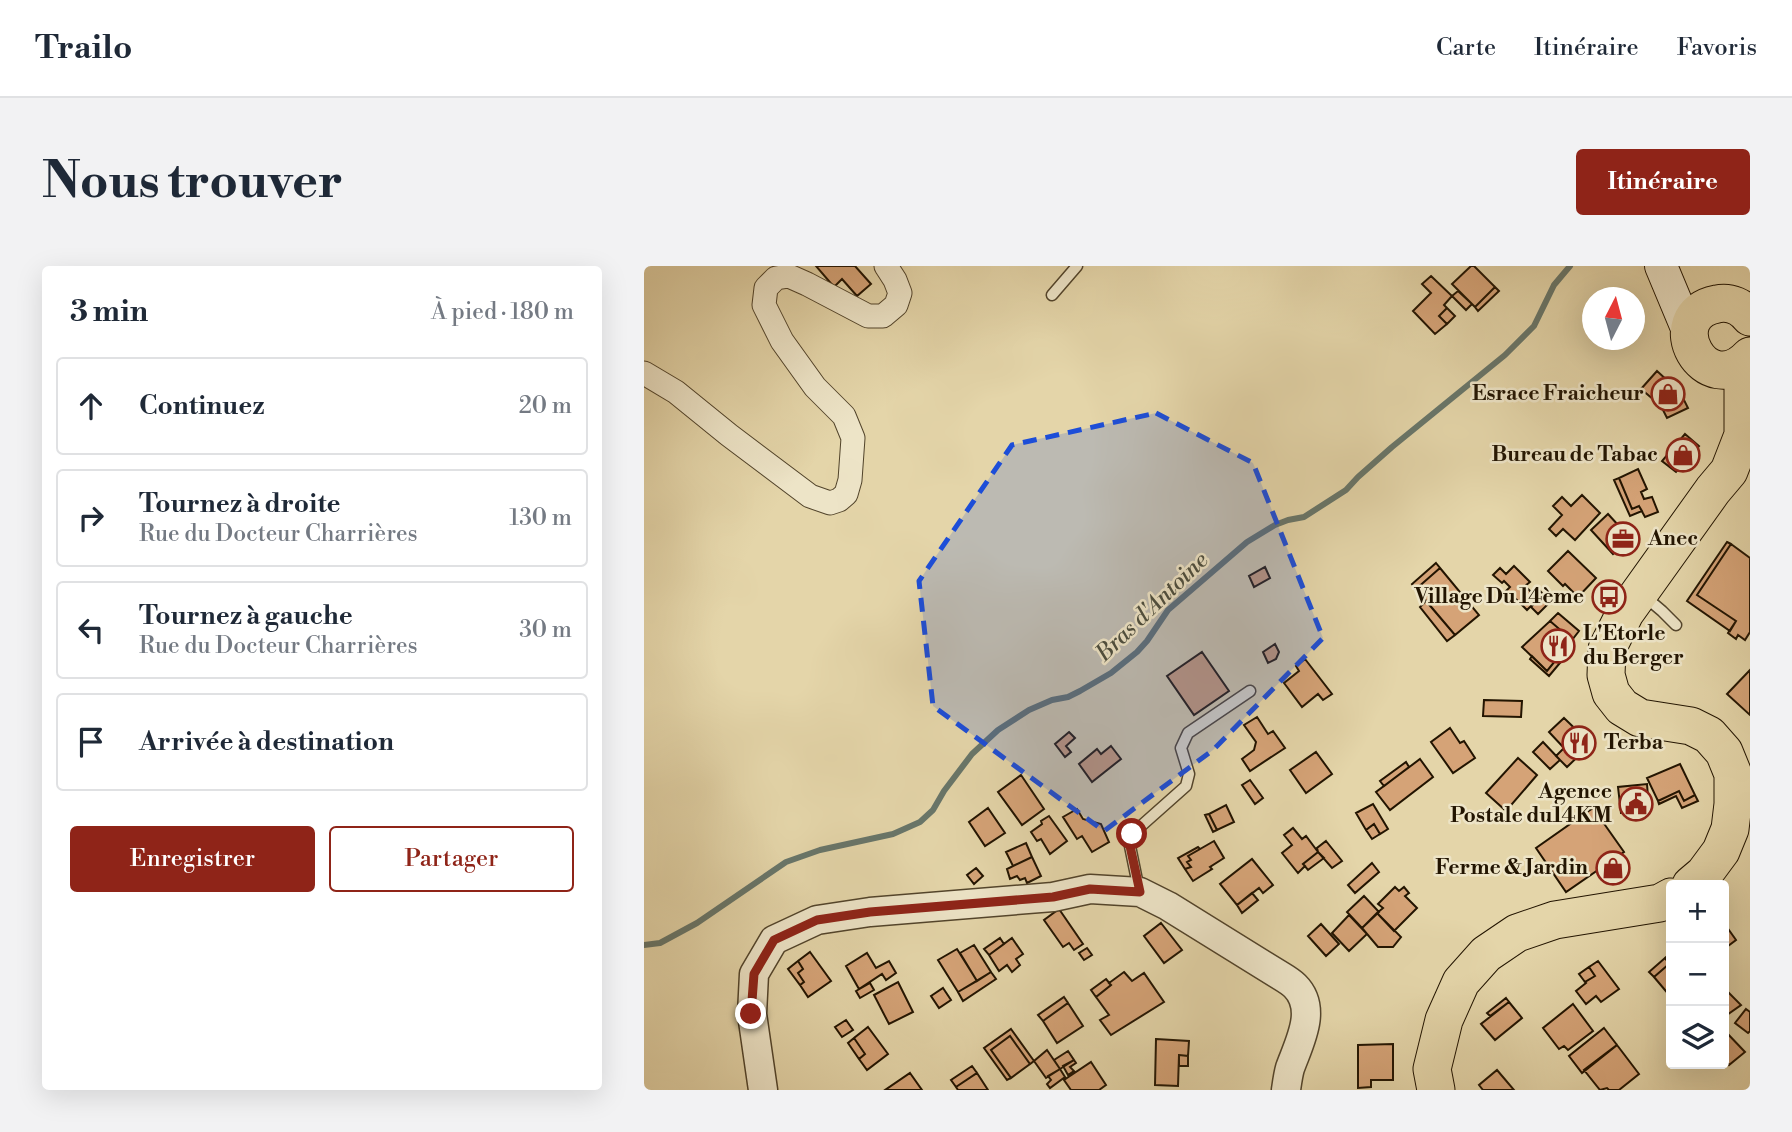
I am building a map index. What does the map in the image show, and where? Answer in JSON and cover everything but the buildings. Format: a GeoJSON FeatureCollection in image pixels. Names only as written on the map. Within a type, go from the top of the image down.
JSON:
{"type":"FeatureCollection","features":[{"type":"Feature","properties":{"kind":"main road"},"geometry":{"type":"LineString","coordinates":[[1663,266],[1738,309]]}},
{"type":"Feature","properties":{"kind":"main road"},"geometry":{"type":"LineString","coordinates":[[1663,266],[1689,333]]}},
{"type":"Feature","properties":{"kind":"main road"},"geometry":{"type":"LineString","coordinates":[[1697,880],[1721,850],[1740,833],[1733,804],[1733,774],[1724,752],[1709,735],[1690,726],[1640,718],[1622,707],[1611,693],[1606,675],[1607,649],[1625,613],[1720,480],[1724,401],[1737,362],[1707,366],[1699,360],[1689,343],[1689,333],[1691,324],[1703,309],[1738,309]]}},
{"type":"Feature","properties":{"kind":"main road"},"geometry":{"type":"LineString","coordinates":[[1436,1090],[1432,1069],[1444,1020],[1461,982],[1486,954],[1517,933],[1555,920],[1660,903],[1666,900]]}},
{"type":"Feature","properties":{"kind":"street"},"geometry":{"type":"LineString","coordinates":[[644,373],[677,392],[810,496],[830,503],[839,500],[846,494],[850,480],[853,438],[844,416],[815,387],[782,341],[764,304],[766,288],[776,278],[789,276],[868,316],[883,316],[896,305],[900,293],[886,266]]}},
{"type":"Feature","properties":{"kind":"street"},"geometry":{"type":"LineString","coordinates":[[763,1090],[751,1014],[754,974],[774,940],[817,920],[870,912],[1053,897],[1090,889],[1140,892],[1168,906],[1296,987],[1304,1003],[1306,1020],[1286,1090]]}},
{"type":"Feature","properties":{"kind":"lane"},"geometry":{"type":"LineString","coordinates":[[1052,295],[1077,266]]}},
{"type":"Feature","properties":{"kind":"lane"},"geometry":{"type":"LineString","coordinates":[[1640,593],[1676,625]]}},
{"type":"Feature","properties":{"kind":"lane"},"geometry":{"type":"LineString","coordinates":[[1140,892],[1130,846],[1132,834],[1186,786],[1189,774],[1181,748],[1188,733],[1250,691]]}},
{"type":"Feature","properties":{"kind":"highlighted area"},"geometry":{"type":"Polygon","coordinates":[[[1156,413],[1253,463],[1323,638],[1213,750],[1104,831],[933,706],[919,581],[1012,445],[1156,413]]]}},
{"type":"Feature","properties":{"kind":"waterway","name":"Bras d'Antoine"},"geometry":{"type":"LineString","coordinates":[[644,945],[660,943],[697,923],[786,862],[820,850],[893,834],[920,822],[933,810],[972,754],[998,730],[1029,710],[1052,700],[1068,697],[1111,673],[1147,641],[1168,610],[1247,542],[1275,525],[1304,517],[1346,490],[1392,447],[1505,355],[1534,326],[1554,285],[1570,266]]}},
{"type":"Feature","properties":{"kind":"place","name":"Esrace Fraicheur"},"geometry":{"type":"Point","coordinates":[1668,394]}},
{"type":"Feature","properties":{"kind":"place","name":"Bureau de Tabac"},"geometry":{"type":"Point","coordinates":[1683,455]}},
{"type":"Feature","properties":{"kind":"place","name":"Anec"},"geometry":{"type":"Point","coordinates":[1623,539]}},
{"type":"Feature","properties":{"kind":"place","name":"Village Du 14ème"},"geometry":{"type":"Point","coordinates":[1609,597]}},
{"type":"Feature","properties":{"kind":"place","name":"L'Etorle du Berger"},"geometry":{"type":"Point","coordinates":[1558,646]}},
{"type":"Feature","properties":{"kind":"place","name":"Terba"},"geometry":{"type":"Point","coordinates":[1579,743]}},
{"type":"Feature","properties":{"kind":"place","name":"Agence Postale du14KM"},"geometry":{"type":"Point","coordinates":[1636,804]}},
{"type":"Feature","properties":{"kind":"place","name":"Ferme & Jardin"},"geometry":{"type":"Point","coordinates":[1613,868]}},
{"type":"Feature","properties":{"kind":"route"},"geometry":{"type":"LineString","coordinates":[[751,1014],[754,974],[774,940],[817,920],[870,912],[1053,897],[1090,889],[1140,892],[1130,846],[1132,834]]}}]}
